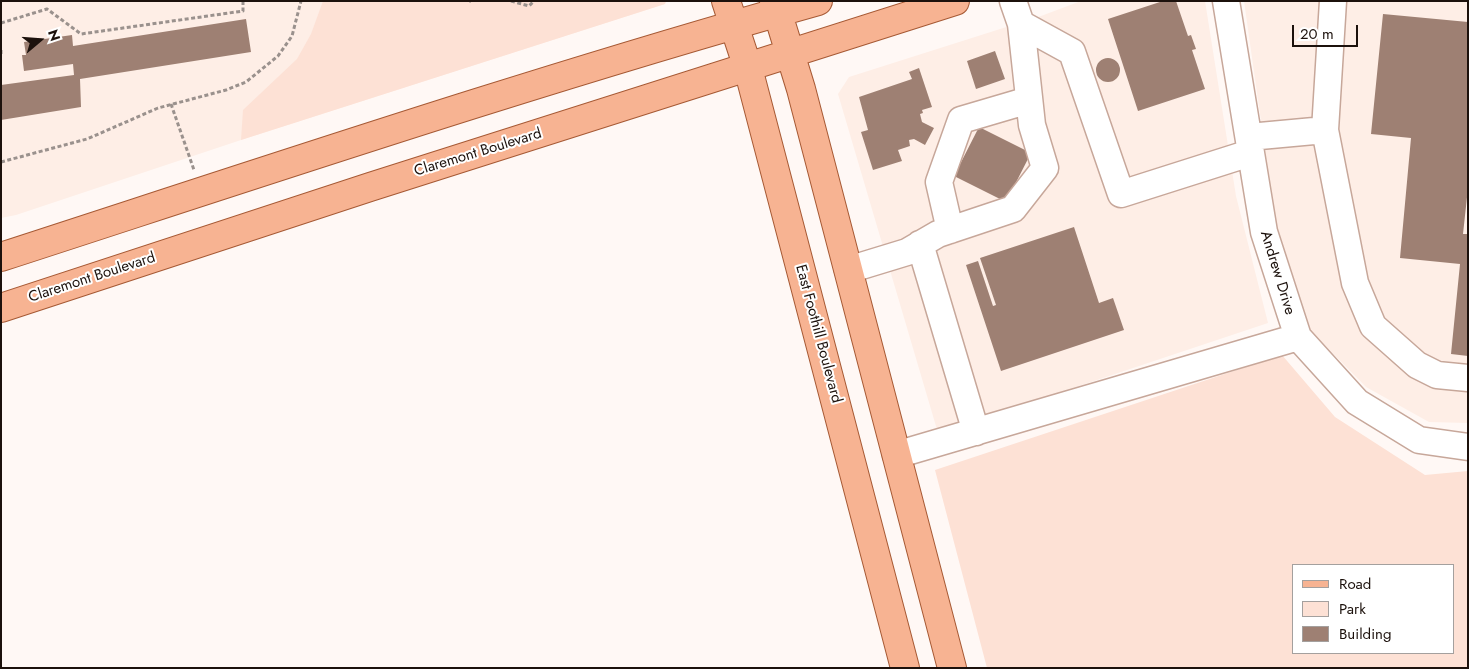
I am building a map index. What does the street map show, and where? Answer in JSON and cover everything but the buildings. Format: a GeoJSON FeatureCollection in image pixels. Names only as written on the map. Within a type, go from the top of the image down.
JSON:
{"type":"FeatureCollection","features":[{"type":"Feature","properties":{"kind":"main road"},"geometry":{"type":"LineString","coordinates":[[1,257],[201,192],[730,13],[818,1]]}},
{"type":"Feature","properties":{"kind":"main road","name":"Claremont Boulevard"},"geometry":{"type":"LineString","coordinates":[[1,308],[370,187],[955,1]]}},
{"type":"Feature","properties":{"kind":"main road"},"geometry":{"type":"LineString","coordinates":[[776,7],[791,53],[952,668]]}},
{"type":"Feature","properties":{"kind":"main road","name":"East Foothill Boulevard"},"geometry":{"type":"LineString","coordinates":[[730,13],[748,68],[906,668]]}},
{"type":"Feature","properties":{"kind":"street","name":"Andrew Drive"},"geometry":{"type":"LineString","coordinates":[[1226,1],[1264,232],[1298,337],[1357,402],[1419,440],[1468,447]]}},
{"type":"Feature","properties":{"kind":"street"},"geometry":{"type":"LineString","coordinates":[[1333,1],[1324,130],[1355,283],[1373,326],[1417,365],[1437,376],[1468,378]]}},
{"type":"Feature","properties":{"kind":"street"},"geometry":{"type":"LineString","coordinates":[[1017,13],[1072,52],[1121,194],[1250,145],[1324,130]]}},
{"type":"Feature","properties":{"kind":"street"},"geometry":{"type":"LineString","coordinates":[[848,270],[907,252],[950,230],[1013,208],[1044,168],[1032,125],[1017,13]]}},
{"type":"Feature","properties":{"kind":"street"},"geometry":{"type":"LineString","coordinates":[[950,230],[939,182],[960,120],[1029,100]]}},
{"type":"Feature","properties":{"kind":"street"},"geometry":{"type":"LineString","coordinates":[[920,244],[976,432]]}},
{"type":"Feature","properties":{"kind":"street"},"geometry":{"type":"LineString","coordinates":[[896,455],[1298,337]]}},
{"type":"Feature","properties":{"kind":"path"},"geometry":{"type":"LineString","coordinates":[[1,23],[47,9],[81,34],[243,11],[242,1]]}},
{"type":"Feature","properties":{"kind":"path"},"geometry":{"type":"LineString","coordinates":[[1,162],[87,139],[171,104],[226,90],[246,82],[278,56],[292,36],[301,1]]}},
{"type":"Feature","properties":{"kind":"path"},"geometry":{"type":"LineString","coordinates":[[511,1],[529,6],[534,1]]}},
{"type":"Feature","properties":{"kind":"path"},"geometry":{"type":"LineString","coordinates":[[1,50],[1,56]]}},
{"type":"Feature","properties":{"kind":"path"},"geometry":{"type":"LineString","coordinates":[[171,104],[201,192]]}},
{"type":"Feature","properties":{"kind":"shaded area"},"geometry":{"type":"Polygon","coordinates":[[[1,1],[666,1],[665,4],[241,140],[16,215],[1,218],[1,1]]]}},
{"type":"Feature","properties":{"kind":"shaded area"},"geometry":{"type":"Polygon","coordinates":[[[1081,1],[1205,1],[1236,196],[1268,323],[938,433],[838,94],[849,77],[1041,16],[1081,1]]]}},
{"type":"Feature","properties":{"kind":"shaded area"},"geometry":{"type":"Polygon","coordinates":[[[1244,1],[1468,1],[1468,423],[1429,422],[1366,387],[1308,328],[1275,220],[1244,1]]]}},
{"type":"Feature","properties":{"kind":"green space"},"geometry":{"type":"Polygon","coordinates":[[[323,1],[666,1],[665,4],[241,140],[243,110],[297,59],[311,34],[323,1]]]}},
{"type":"Feature","properties":{"kind":"green space"},"geometry":{"type":"Polygon","coordinates":[[[1282,355],[1335,417],[1425,475],[1468,471],[1468,668],[987,668],[935,470],[1282,355]]]}}]}
